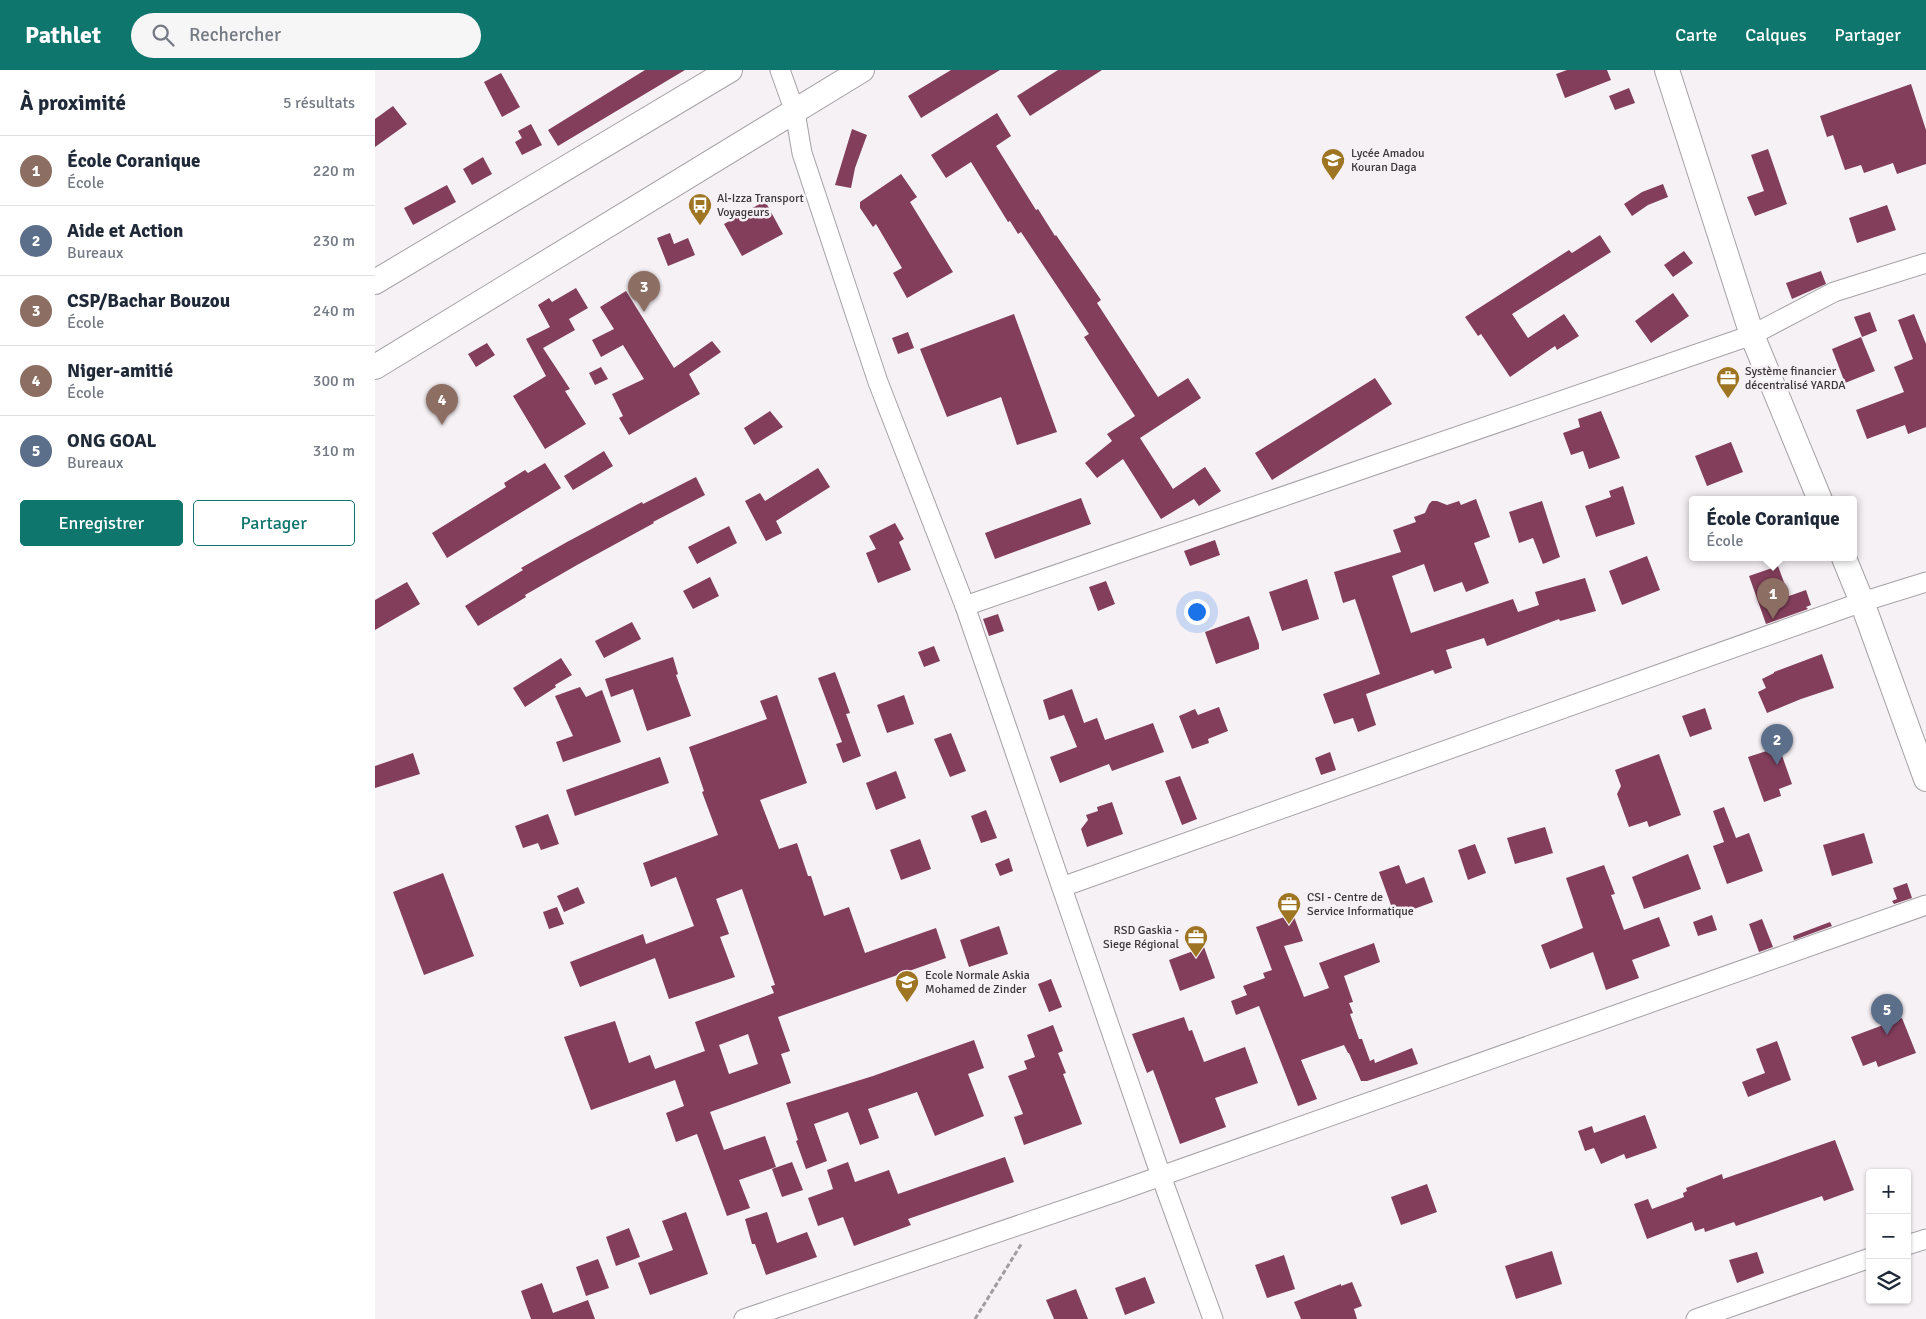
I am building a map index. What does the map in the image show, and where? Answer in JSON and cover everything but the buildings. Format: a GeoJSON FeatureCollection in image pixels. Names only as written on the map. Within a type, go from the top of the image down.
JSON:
{"type":"FeatureCollection","features":[{"type":"Feature","properties":{"kind":"street"},"geometry":{"type":"LineString","coordinates":[[375,282],[730,70]]}},
{"type":"Feature","properties":{"kind":"street"},"geometry":{"type":"LineString","coordinates":[[780,70],[795,112],[802,153],[878,382],[965,606],[1161,1176],[1213,1319]]}},
{"type":"Feature","properties":{"kind":"street"},"geometry":{"type":"LineString","coordinates":[[375,368],[862,70]]}},
{"type":"Feature","properties":{"kind":"street"},"geometry":{"type":"LineString","coordinates":[[1667,70],[1752,335],[1818,496]]}},
{"type":"Feature","properties":{"kind":"street"},"geometry":{"type":"LineString","coordinates":[[965,606],[1752,335],[1834,292],[1926,263]]}},
{"type":"Feature","properties":{"kind":"street"},"geometry":{"type":"LineString","coordinates":[[1845,561],[1863,602],[1926,779]]}},
{"type":"Feature","properties":{"kind":"street"},"geometry":{"type":"LineString","coordinates":[[1062,887],[1863,602],[1926,582]]}},
{"type":"Feature","properties":{"kind":"street"},"geometry":{"type":"LineString","coordinates":[[744,1319],[1161,1176],[1926,905]]}},
{"type":"Feature","properties":{"kind":"street"},"geometry":{"type":"LineString","coordinates":[[1911,1244],[1926,1239]]}},
{"type":"Feature","properties":{"kind":"street"},"geometry":{"type":"LineString","coordinates":[[1696,1319],[1867,1259]]}},
{"type":"Feature","properties":{"kind":"path"},"geometry":{"type":"LineString","coordinates":[[975,1319],[1016,1255],[1036,1219]]}},
{"type":"Feature","properties":{"kind":"place","name":"Lycée Amadou Kouran Daga"},"geometry":{"type":"Point","coordinates":[1333,181]}},
{"type":"Feature","properties":{"kind":"place","name":"Al-Izza Transport Voyageurs"},"geometry":{"type":"Point","coordinates":[700,226]}},
{"type":"Feature","properties":{"kind":"place","name":"CSP/Bachar Bouzou"},"geometry":{"type":"Point","coordinates":[644,312]}},
{"type":"Feature","properties":{"kind":"place","name":"Système financier décentralisé YARDA"},"geometry":{"type":"Point","coordinates":[1728,399]}},
{"type":"Feature","properties":{"kind":"place","name":"Niger-amitié"},"geometry":{"type":"Point","coordinates":[442,425]}},
{"type":"Feature","properties":{"kind":"place","name":"École Coranique"},"geometry":{"type":"Point","coordinates":[1773,619]}},
{"type":"Feature","properties":{"kind":"place","name":"Aide et Action"},"geometry":{"type":"Point","coordinates":[1777,765]}},
{"type":"Feature","properties":{"kind":"place","name":"CSI - Centre de Service Informatique"},"geometry":{"type":"Point","coordinates":[1289,925]}},
{"type":"Feature","properties":{"kind":"place","name":"RSD Gaskia - Siege Régional"},"geometry":{"type":"Point","coordinates":[1196,958]}},
{"type":"Feature","properties":{"kind":"place","name":"Ecole Normale Askia Mohamed de Zinder"},"geometry":{"type":"Point","coordinates":[907,1003]}},
{"type":"Feature","properties":{"kind":"place","name":"ONG GOAL"},"geometry":{"type":"Point","coordinates":[1887,1035]}}]}
